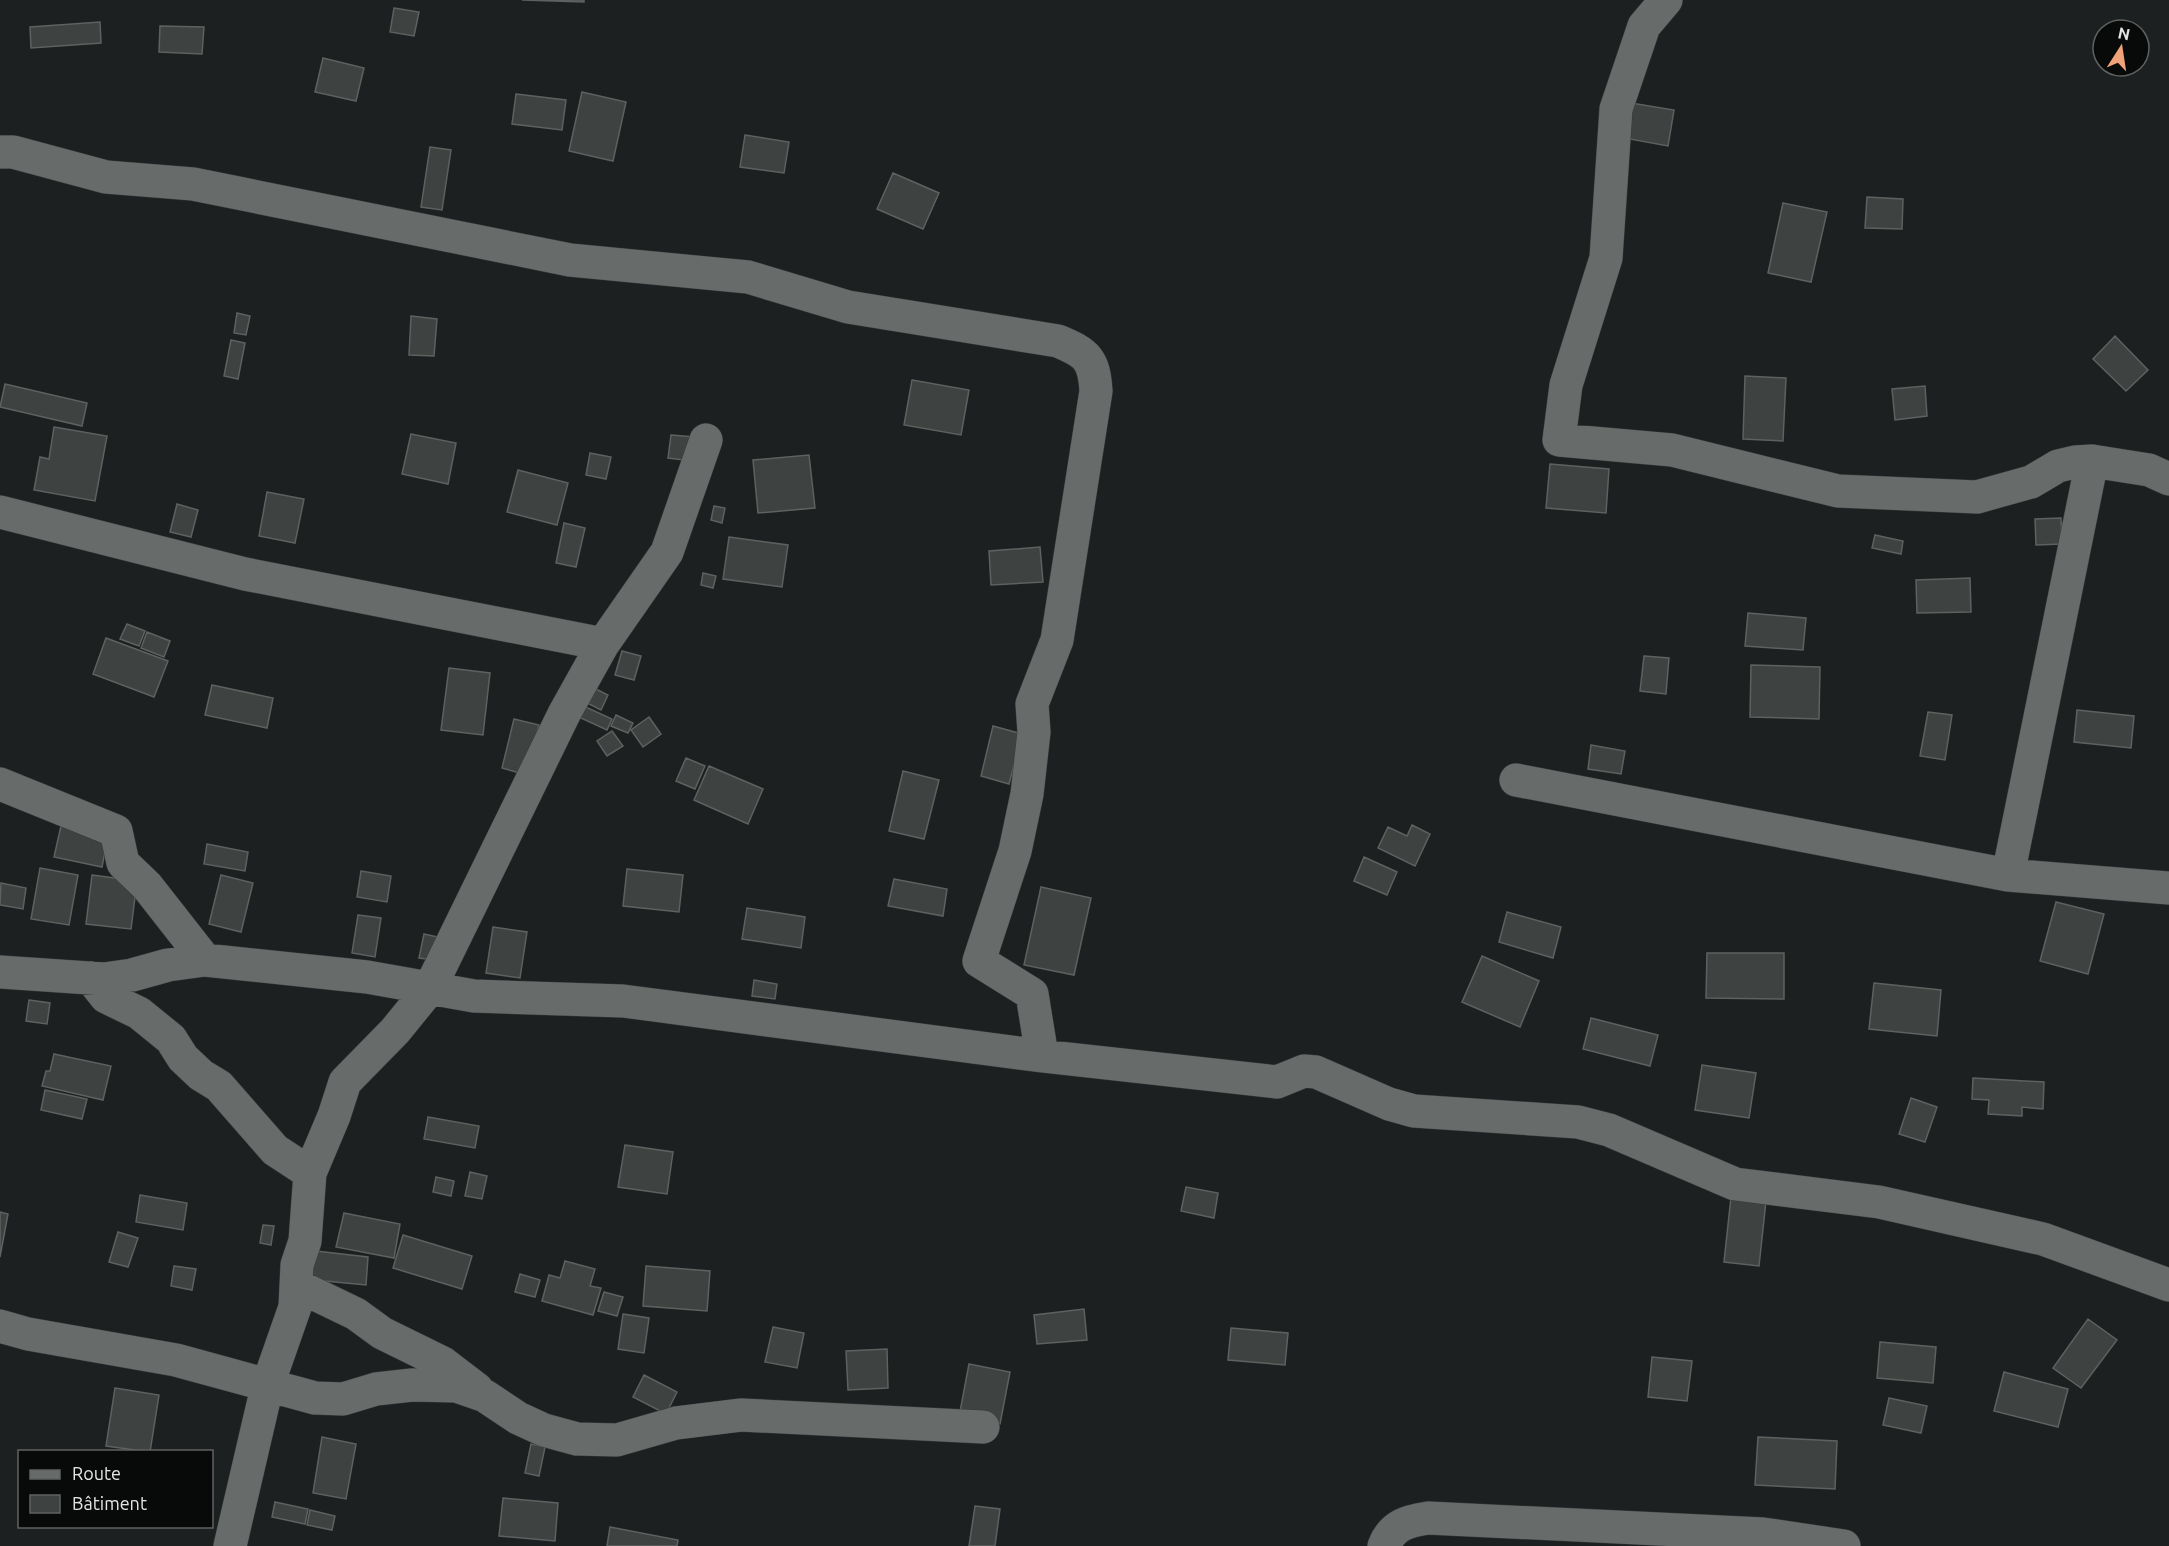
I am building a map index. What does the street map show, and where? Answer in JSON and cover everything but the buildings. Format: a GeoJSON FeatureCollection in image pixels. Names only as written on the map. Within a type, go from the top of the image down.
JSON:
{"type":"FeatureCollection","features":[{"type":"Feature","properties":{"kind":"street"},"geometry":{"type":"LineString","coordinates":[[1666,0],[1644,26],[1616,109],[1606,258],[1566,385],[1559,440],[1672,450],[1838,491],[1977,497],[2031,482],[2058,466],[2092,461],[2149,470],[2169,479]]}},
{"type":"Feature","properties":{"kind":"street"},"geometry":{"type":"LineString","coordinates":[[0,152],[13,153],[106,177],[193,184],[570,260],[748,278],[848,307],[1058,342],[1082,351],[1094,369],[1096,391],[1065,597],[1057,640],[1032,704],[1034,732],[1027,794],[1015,851],[979,961],[1032,994],[1042,1056]]}},
{"type":"Feature","properties":{"kind":"street"},"geometry":{"type":"LineString","coordinates":[[230,1546],[267,1387],[294,1307],[297,1265],[305,1240],[310,1173],[334,1116],[345,1082],[395,1031],[430,988],[564,714],[603,644],[667,552],[706,440]]}},
{"type":"Feature","properties":{"kind":"street"},"geometry":{"type":"LineString","coordinates":[[2008,875],[2092,461]]}},
{"type":"Feature","properties":{"kind":"street"},"geometry":{"type":"LineString","coordinates":[[0,512],[245,574],[603,644]]}},
{"type":"Feature","properties":{"kind":"street"},"geometry":{"type":"LineString","coordinates":[[1516,780],[2008,875],[2169,888]]}},
{"type":"Feature","properties":{"kind":"street"},"geometry":{"type":"LineString","coordinates":[[0,784],[116,831],[123,863],[147,885],[205,960]]}},
{"type":"Feature","properties":{"kind":"street"},"geometry":{"type":"LineString","coordinates":[[0,972],[91,978],[132,975],[168,965],[205,960],[367,977],[474,996],[623,1000],[1042,1056],[1277,1082],[1304,1071],[1316,1072],[1389,1104],[1414,1111],[1578,1122],[1609,1130],[1735,1184],[1879,1202],[2043,1239],[2169,1285]]}},
{"type":"Feature","properties":{"kind":"street"},"geometry":{"type":"LineString","coordinates":[[91,978],[106,997],[139,1012],[171,1039],[183,1058],[201,1075],[219,1086],[275,1150],[310,1173]]}},
{"type":"Feature","properties":{"kind":"street"},"geometry":{"type":"LineString","coordinates":[[296,1285],[356,1314],[382,1334],[443,1364],[518,1418],[544,1430],[577,1439],[617,1440],[676,1423],[741,1415],[982,1427]]}},
{"type":"Feature","properties":{"kind":"street"},"geometry":{"type":"LineString","coordinates":[[0,1326],[28,1334],[176,1360],[267,1387],[315,1398],[343,1399],[376,1389],[412,1385],[456,1386],[485,1396]]}},
{"type":"Feature","properties":{"kind":"street"},"geometry":{"type":"LineString","coordinates":[[1384,1546],[1388,1534],[1408,1521],[1428,1518],[1763,1534],[1844,1546]]}}]}
